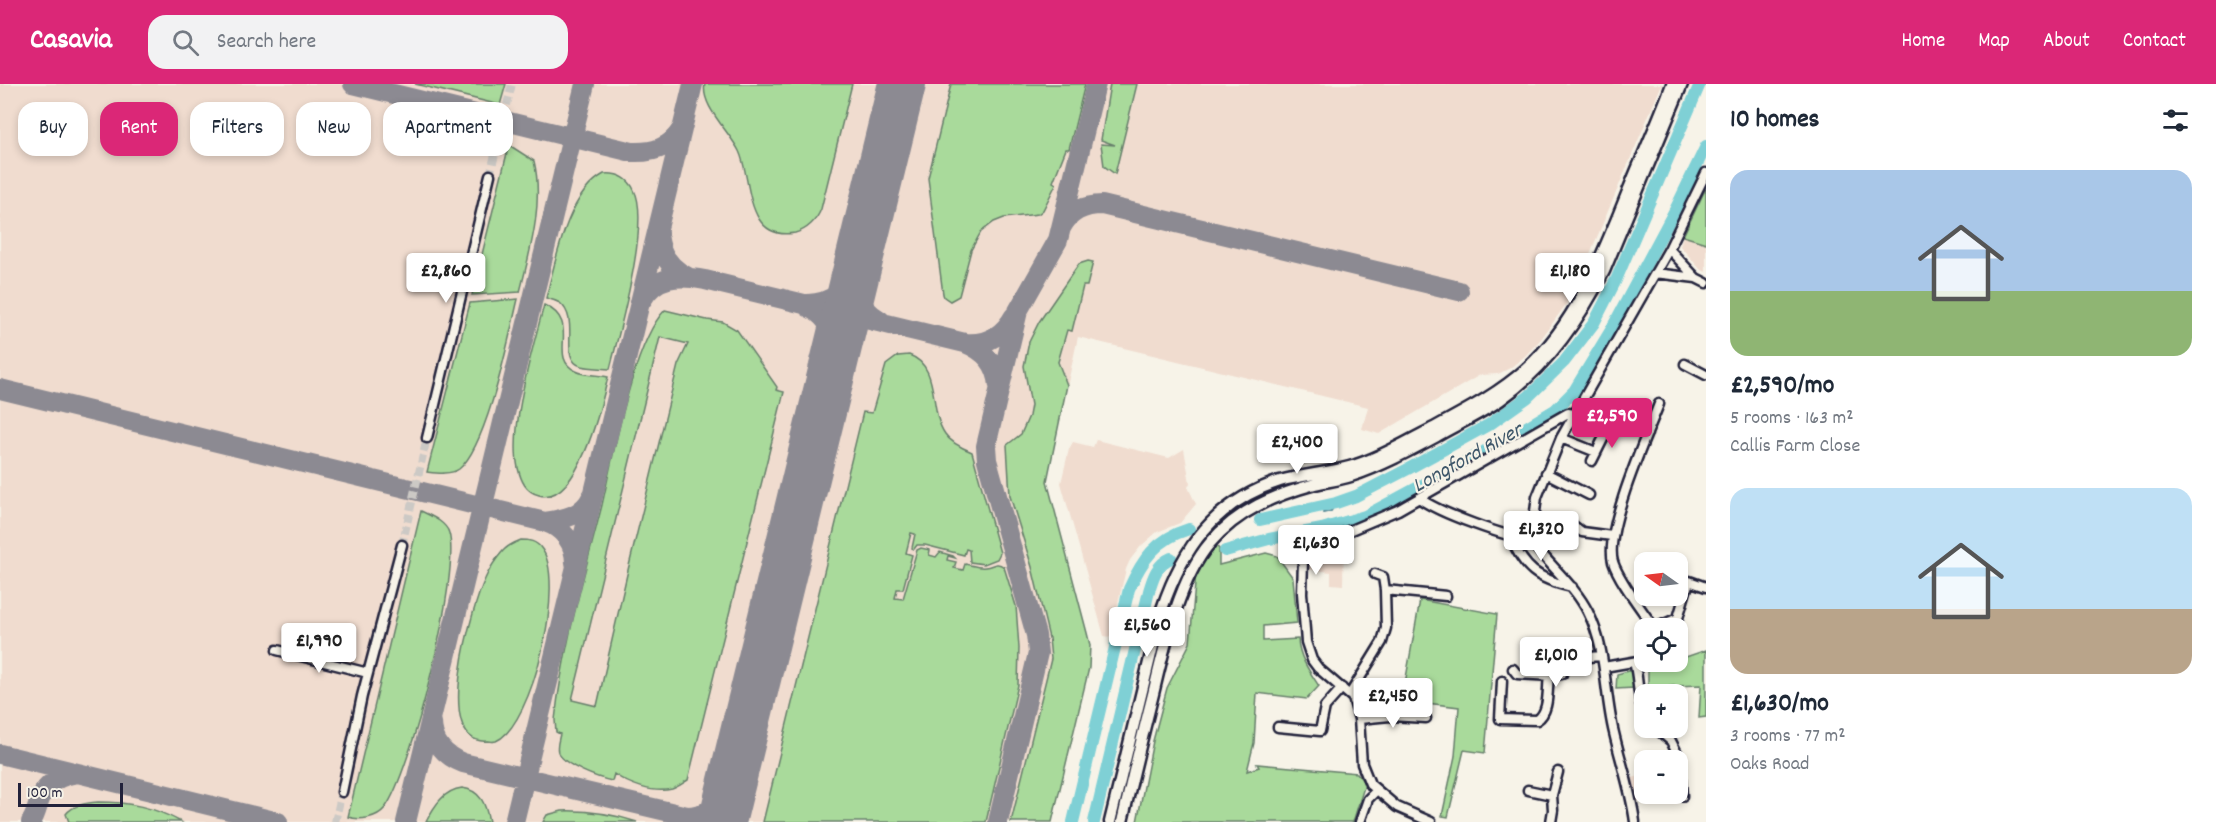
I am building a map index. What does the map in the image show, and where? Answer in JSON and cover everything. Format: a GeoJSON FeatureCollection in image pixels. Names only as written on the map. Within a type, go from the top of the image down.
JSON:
{"type":"FeatureCollection","features":[{"type":"Feature","properties":{"kind":"street"},"geometry":{"type":"LineString","coordinates":[[1110,822],[1162,609],[1172,582],[1192,543],[1210,522],[1247,495],[1280,481],[1355,466],[1378,457],[1498,391],[1526,369],[1546,348],[1583,295],[1598,265],[1672,84]]}},
{"type":"Feature","properties":{"kind":"street"},"geometry":{"type":"LineString","coordinates":[[1122,822],[1172,619],[1195,568],[1209,544],[1230,522],[1255,505],[1383,464],[1500,400],[1523,381],[1573,327],[1590,300],[1682,84]]}},
{"type":"Feature","properties":{"kind":"street"},"geometry":{"type":"LineString","coordinates":[[1635,822],[1630,791],[1614,732],[1596,630],[1573,587],[1545,560],[1531,540],[1533,512],[1546,472],[1561,438],[1669,249],[1706,173]]}},
{"type":"Feature","properties":{"kind":"street"},"geometry":{"type":"LineString","coordinates":[[427,438],[490,175]]}},
{"type":"Feature","properties":{"kind":"street"},"geometry":{"type":"LineString","coordinates":[[1669,249],[1696,278]]}},
{"type":"Feature","properties":{"kind":"street"},"geometry":{"type":"LineString","coordinates":[[1655,273],[1696,278],[1706,283]]}},
{"type":"Feature","properties":{"kind":"street"},"geometry":{"type":"LineString","coordinates":[[1684,364],[1706,375]]}},
{"type":"Feature","properties":{"kind":"street"},"geometry":{"type":"LineString","coordinates":[[1648,618],[1613,561],[1612,536],[1618,512],[1659,404]]}},
{"type":"Feature","properties":{"kind":"street"},"geometry":{"type":"LineString","coordinates":[[1431,822],[1397,807],[1370,784],[1362,764],[1356,705],[1350,694],[1318,668],[1312,660],[1306,642],[1302,593],[1303,564],[1307,553],[1313,546],[1398,510],[1568,413],[1574,414]]}},
{"type":"Feature","properties":{"kind":"street"},"geometry":{"type":"LineString","coordinates":[[1561,438],[1594,456],[1610,425]]}},
{"type":"Feature","properties":{"kind":"street"},"geometry":{"type":"LineString","coordinates":[[1628,427],[1647,434]]}},
{"type":"Feature","properties":{"kind":"street"},"geometry":{"type":"LineString","coordinates":[[1546,472],[1589,495]]}},
{"type":"Feature","properties":{"kind":"street"},"geometry":{"type":"LineString","coordinates":[[1419,498],[1448,513],[1510,536],[1531,540]]}},
{"type":"Feature","properties":{"kind":"street"},"geometry":{"type":"LineString","coordinates":[[1571,524],[1582,532],[1612,536]]}},
{"type":"Feature","properties":{"kind":"street"},"geometry":{"type":"LineString","coordinates":[[1510,536],[1521,559],[1534,574],[1557,584],[1573,587]]}},
{"type":"Feature","properties":{"kind":"street"},"geometry":{"type":"LineString","coordinates":[[342,792],[368,673],[402,545]]}},
{"type":"Feature","properties":{"kind":"street"},"geometry":{"type":"LineString","coordinates":[[1350,694],[1382,642],[1386,628],[1383,577],[1375,574]]}},
{"type":"Feature","properties":{"kind":"street"},"geometry":{"type":"LineString","coordinates":[[1677,618],[1689,581],[1706,587]]}},
{"type":"Feature","properties":{"kind":"street"},"geometry":{"type":"LineString","coordinates":[[1385,590],[1446,596]]}},
{"type":"Feature","properties":{"kind":"street"},"geometry":{"type":"LineString","coordinates":[[277,650],[368,673]]}},
{"type":"Feature","properties":{"kind":"street"},"geometry":{"type":"LineString","coordinates":[[1502,681],[1500,718],[1537,720],[1543,717],[1546,707],[1554,662],[1602,656]]}},
{"type":"Feature","properties":{"kind":"street"},"geometry":{"type":"LineString","coordinates":[[1604,667],[1634,662]]}},
{"type":"Feature","properties":{"kind":"street"},"geometry":{"type":"LineString","coordinates":[[1513,669],[1517,674],[1550,675]]}},
{"type":"Feature","properties":{"kind":"street"},"geometry":{"type":"LineString","coordinates":[[1278,727],[1320,735],[1325,707],[1342,688]]}},
{"type":"Feature","properties":{"kind":"street"},"geometry":{"type":"LineString","coordinates":[[1359,719],[1390,716],[1426,718]]}},
{"type":"Feature","properties":{"kind":"street"},"geometry":{"type":"LineString","coordinates":[[1551,822],[1552,795],[1558,772]]}},
{"type":"Feature","properties":{"kind":"street"},"geometry":{"type":"LineString","coordinates":[[1528,790],[1552,795]]}},
{"type":"Feature","properties":{"kind":"street"},"geometry":{"type":"LineString","coordinates":[[1360,822],[1368,799],[1376,791]]}},
{"type":"Feature","properties":{"kind":"shaded area"},"geometry":{"type":"Polygon","coordinates":[[[0,84],[1662,84],[1578,282],[1567,303],[1541,339],[1510,368],[1498,374],[1480,375],[1379,434],[1362,429],[1368,407],[1078,337],[1046,482],[1069,574],[1049,822],[0,822],[0,84]]]}},
{"type":"Feature","properties":{"kind":"shaded area"},"geometry":{"type":"Polygon","coordinates":[[[1683,236],[1706,243],[1706,272],[1700,269],[1680,246],[1683,236]]]}},
{"type":"Feature","properties":{"kind":"shaded area"},"geometry":{"type":"Polygon","coordinates":[[[1096,440],[1169,458],[1184,449],[1190,483],[1188,487],[1196,504],[1180,523],[1157,532],[1130,560],[1110,637],[1104,636],[1061,483],[1069,449],[1073,442],[1093,447],[1096,440]]]}},
{"type":"Feature","properties":{"kind":"shaded area"},"geometry":{"type":"Polygon","coordinates":[[[1344,535],[1343,585],[1331,584],[1331,572],[1307,569],[1310,553],[1344,535]]]}},
{"type":"Feature","properties":{"kind":"green space"},"geometry":{"type":"Polygon","coordinates":[[[415,84],[506,84],[501,102],[488,102],[415,84]]]}},
{"type":"Feature","properties":{"kind":"green space"},"geometry":{"type":"Polygon","coordinates":[[[705,84],[852,84],[821,209],[814,221],[807,227],[795,233],[778,233],[767,228],[758,218],[739,151],[711,109],[707,101],[705,84]]]}},
{"type":"Feature","properties":{"kind":"green space"},"geometry":{"type":"Polygon","coordinates":[[[951,84],[1085,84],[1069,149],[1066,149],[1053,182],[1056,184],[1043,210],[1038,214],[1004,218],[981,232],[971,250],[959,296],[950,301],[943,294],[928,178],[951,84]]]}},
{"type":"Feature","properties":{"kind":"green space"},"geometry":{"type":"Polygon","coordinates":[[[1110,84],[1137,84],[1115,174],[1104,166],[1101,144],[1115,145],[1101,140],[1110,84]]]}},
{"type":"Feature","properties":{"kind":"green space"},"geometry":{"type":"Polygon","coordinates":[[[513,148],[534,161],[537,177],[537,210],[520,292],[472,295],[506,156],[513,156],[513,148]]]}},
{"type":"Feature","properties":{"kind":"green space"},"geometry":{"type":"Polygon","coordinates":[[[604,174],[618,175],[632,186],[638,205],[639,226],[632,277],[610,369],[581,366],[574,362],[571,356],[569,319],[566,310],[560,303],[546,298],[559,247],[572,212],[591,184],[604,174]]]}},
{"type":"Feature","properties":{"kind":"green space"},"geometry":{"type":"Polygon","coordinates":[[[1706,188],[1706,243],[1683,236],[1706,188]]]}},
{"type":"Feature","properties":{"kind":"green space"},"geometry":{"type":"Polygon","coordinates":[[[1093,262],[1087,286],[1083,286],[1072,331],[1067,330],[1058,362],[1067,385],[1047,481],[1090,645],[1089,668],[1052,822],[1011,822],[1051,659],[1049,638],[1032,567],[1010,496],[1007,445],[1021,434],[1029,416],[1031,405],[1024,366],[1029,342],[1039,322],[1076,268],[1079,264],[1093,262]]]}},
{"type":"Feature","properties":{"kind":"green space"},"geometry":{"type":"Polygon","coordinates":[[[518,299],[496,390],[479,439],[469,457],[456,471],[427,472],[470,303],[518,299]]]}},
{"type":"Feature","properties":{"kind":"green space"},"geometry":{"type":"Polygon","coordinates":[[[544,305],[555,312],[561,321],[564,357],[568,365],[580,373],[608,377],[594,429],[576,469],[565,485],[553,494],[539,495],[527,489],[518,468],[516,451],[523,387],[544,305]]]}},
{"type":"Feature","properties":{"kind":"green space"},"geometry":{"type":"Polygon","coordinates":[[[665,310],[723,322],[737,330],[777,387],[776,390],[784,392],[688,780],[665,790],[641,787],[614,774],[612,781],[574,767],[558,752],[560,734],[556,732],[555,720],[569,639],[618,431],[634,373],[643,347],[665,310]],[[660,337],[572,700],[597,706],[678,365],[688,344],[660,337]]]}},
{"type":"Feature","properties":{"kind":"green space"},"geometry":{"type":"Polygon","coordinates":[[[909,355],[926,369],[940,424],[945,434],[954,443],[972,452],[1000,553],[997,559],[984,564],[970,562],[969,550],[966,549],[964,555],[925,545],[917,545],[914,549],[912,548],[915,534],[911,533],[906,553],[912,555],[903,589],[897,589],[895,598],[903,599],[917,550],[921,548],[930,550],[929,555],[936,557],[940,552],[953,556],[955,558],[948,556],[947,560],[956,562],[954,568],[963,570],[965,564],[978,567],[1001,565],[1004,567],[1016,606],[1019,648],[1018,685],[986,822],[763,822],[863,412],[872,413],[886,365],[898,356],[909,355]]]}},
{"type":"Feature","properties":{"kind":"green space"},"geometry":{"type":"Polygon","coordinates":[[[421,511],[445,526],[449,533],[451,555],[448,588],[431,673],[408,756],[396,788],[385,808],[363,819],[348,817],[421,511]]]}},
{"type":"Feature","properties":{"kind":"green space"},"geometry":{"type":"Polygon","coordinates":[[[521,540],[532,541],[539,546],[548,564],[550,589],[548,618],[542,650],[522,709],[510,730],[496,741],[487,741],[470,736],[461,721],[459,699],[461,671],[472,616],[485,579],[504,550],[521,540]]]}},
{"type":"Feature","properties":{"kind":"green space"},"geometry":{"type":"Polygon","coordinates":[[[1215,544],[1219,549],[1219,565],[1266,553],[1277,556],[1293,578],[1297,623],[1263,626],[1263,641],[1298,639],[1302,658],[1319,686],[1307,699],[1257,693],[1254,743],[1247,771],[1259,767],[1257,764],[1357,773],[1365,784],[1353,822],[1137,822],[1153,741],[1167,688],[1190,643],[1196,572],[1215,544]]]}},
{"type":"Feature","properties":{"kind":"green space"},"geometry":{"type":"Polygon","coordinates":[[[1420,600],[1497,614],[1485,753],[1464,750],[1448,817],[1442,816],[1455,756],[1459,707],[1402,700],[1420,600]]]}},
{"type":"Feature","properties":{"kind":"green space"},"geometry":{"type":"Polygon","coordinates":[[[1706,650],[1706,717],[1699,718],[1701,685],[1648,684],[1648,672],[1688,672],[1688,656],[1706,650]]]}},
{"type":"Feature","properties":{"kind":"green space"},"geometry":{"type":"Polygon","coordinates":[[[1632,671],[1634,688],[1616,689],[1617,674],[1632,671]]]}},
{"type":"Feature","properties":{"kind":"green space"},"geometry":{"type":"Polygon","coordinates":[[[462,788],[474,792],[482,799],[489,822],[426,822],[445,795],[462,788]]]}},
{"type":"Feature","properties":{"kind":"green space"},"geometry":{"type":"Polygon","coordinates":[[[98,802],[141,806],[181,822],[69,822],[66,814],[72,808],[98,802]]]}},
{"type":"Feature","properties":{"kind":"green space"},"geometry":{"type":"Polygon","coordinates":[[[562,811],[600,813],[637,822],[543,822],[547,815],[562,811]]]}},
{"type":"Feature","properties":{"kind":"waterway"},"geometry":{"type":"LineString","coordinates":[[1260,520],[1336,503],[1356,496],[1408,469],[1490,424],[1528,397],[1564,362],[1594,323],[1616,280],[1700,84]]}},
{"type":"Feature","properties":{"kind":"waterway","name":"Longford River"},"geometry":{"type":"LineString","coordinates":[[1225,551],[1269,539],[1322,529],[1365,516],[1498,444],[1555,410],[1574,391],[1611,330],[1706,146]]}},
{"type":"Feature","properties":{"kind":"waterway"},"geometry":{"type":"LineString","coordinates":[[1323,513],[1331,511],[1336,503]]}},
{"type":"Feature","properties":{"kind":"waterway"},"geometry":{"type":"LineString","coordinates":[[1073,822],[1129,589],[1139,569],[1152,552],[1177,533],[1189,529]]}},
{"type":"Feature","properties":{"kind":"waterway","name":"Longford River"},"geometry":{"type":"LineString","coordinates":[[1094,822],[1149,591],[1159,567],[1171,558]]}},
{"type":"Feature","properties":{"kind":"taxiway"},"geometry":{"type":"LineString","coordinates":[[353,84],[632,152],[647,152],[660,148],[672,141],[681,130]]}},
{"type":"Feature","properties":{"kind":"taxiway"},"geometry":{"type":"LineString","coordinates":[[406,822],[585,84]]}},
{"type":"Feature","properties":{"kind":"taxiway"},"geometry":{"type":"LineString","coordinates":[[514,822],[693,84]]}},
{"type":"Feature","properties":{"kind":"taxiway"},"geometry":{"type":"LineString","coordinates":[[998,822],[1038,653],[1036,635],[987,460],[986,446],[1018,311],[1058,240],[1096,84]]}},
{"type":"Feature","properties":{"kind":"taxiway"},"geometry":{"type":"LineString","coordinates":[[1061,228],[1064,222],[1078,210],[1102,205],[1459,291]]}},
{"type":"Feature","properties":{"kind":"taxiway"},"geometry":{"type":"LineString","coordinates":[[658,232],[660,246],[666,259],[675,269],[688,277]]}},
{"type":"Feature","properties":{"kind":"taxiway"},"geometry":{"type":"LineString","coordinates":[[865,235],[858,271],[857,292],[868,312],[881,321]]}},
{"type":"Feature","properties":{"kind":"taxiway"},"geometry":{"type":"LineString","coordinates":[[808,304],[824,301],[837,294],[848,283],[855,268]]}},
{"type":"Feature","properties":{"kind":"taxiway"},"geometry":{"type":"LineString","coordinates":[[642,300],[661,281],[677,278],[705,280],[965,343],[989,359],[996,371],[999,386]]}},
{"type":"Feature","properties":{"kind":"taxiway"},"geometry":{"type":"LineString","coordinates":[[808,307],[820,315],[828,324],[832,334],[833,356],[826,393]]}},
{"type":"Feature","properties":{"kind":"taxiway"},"geometry":{"type":"LineString","coordinates":[[965,343],[994,338],[1005,329],[1014,316]]}},
{"type":"Feature","properties":{"kind":"taxiway"},"geometry":{"type":"LineString","coordinates":[[0,389],[545,522],[557,528],[567,537],[573,549],[575,563]]}},
{"type":"Feature","properties":{"kind":"taxiway"},"geometry":{"type":"LineString","coordinates":[[545,522],[566,518],[578,512],[584,508],[592,496]]}},
{"type":"Feature","properties":{"kind":"taxiway"},"geometry":{"type":"LineString","coordinates":[[432,722],[437,742],[445,752],[463,763],[687,816],[700,814],[719,803],[730,785],[739,751]]}},
{"type":"Feature","properties":{"kind":"taxiway"},"geometry":{"type":"LineString","coordinates":[[0,754],[278,822]]}},
{"type":"Feature","properties":{"kind":"taxiway"},"geometry":{"type":"LineString","coordinates":[[31,822],[46,788],[60,778],[78,773]]}},
{"type":"Feature","properties":{"kind":"runway"},"geometry":{"type":"LineString","coordinates":[[722,822],[902,84]]}},
{"type":"Feature","properties":{"kind":"tunnel"},"geometry":{"type":"LineString","coordinates":[[490,175],[512,84]]}},
{"type":"Feature","properties":{"kind":"tunnel"},"geometry":{"type":"LineString","coordinates":[[402,545],[427,438]]}},
{"type":"Feature","properties":{"kind":"tunnel"},"geometry":{"type":"LineString","coordinates":[[335,822],[342,792]]}}]}
